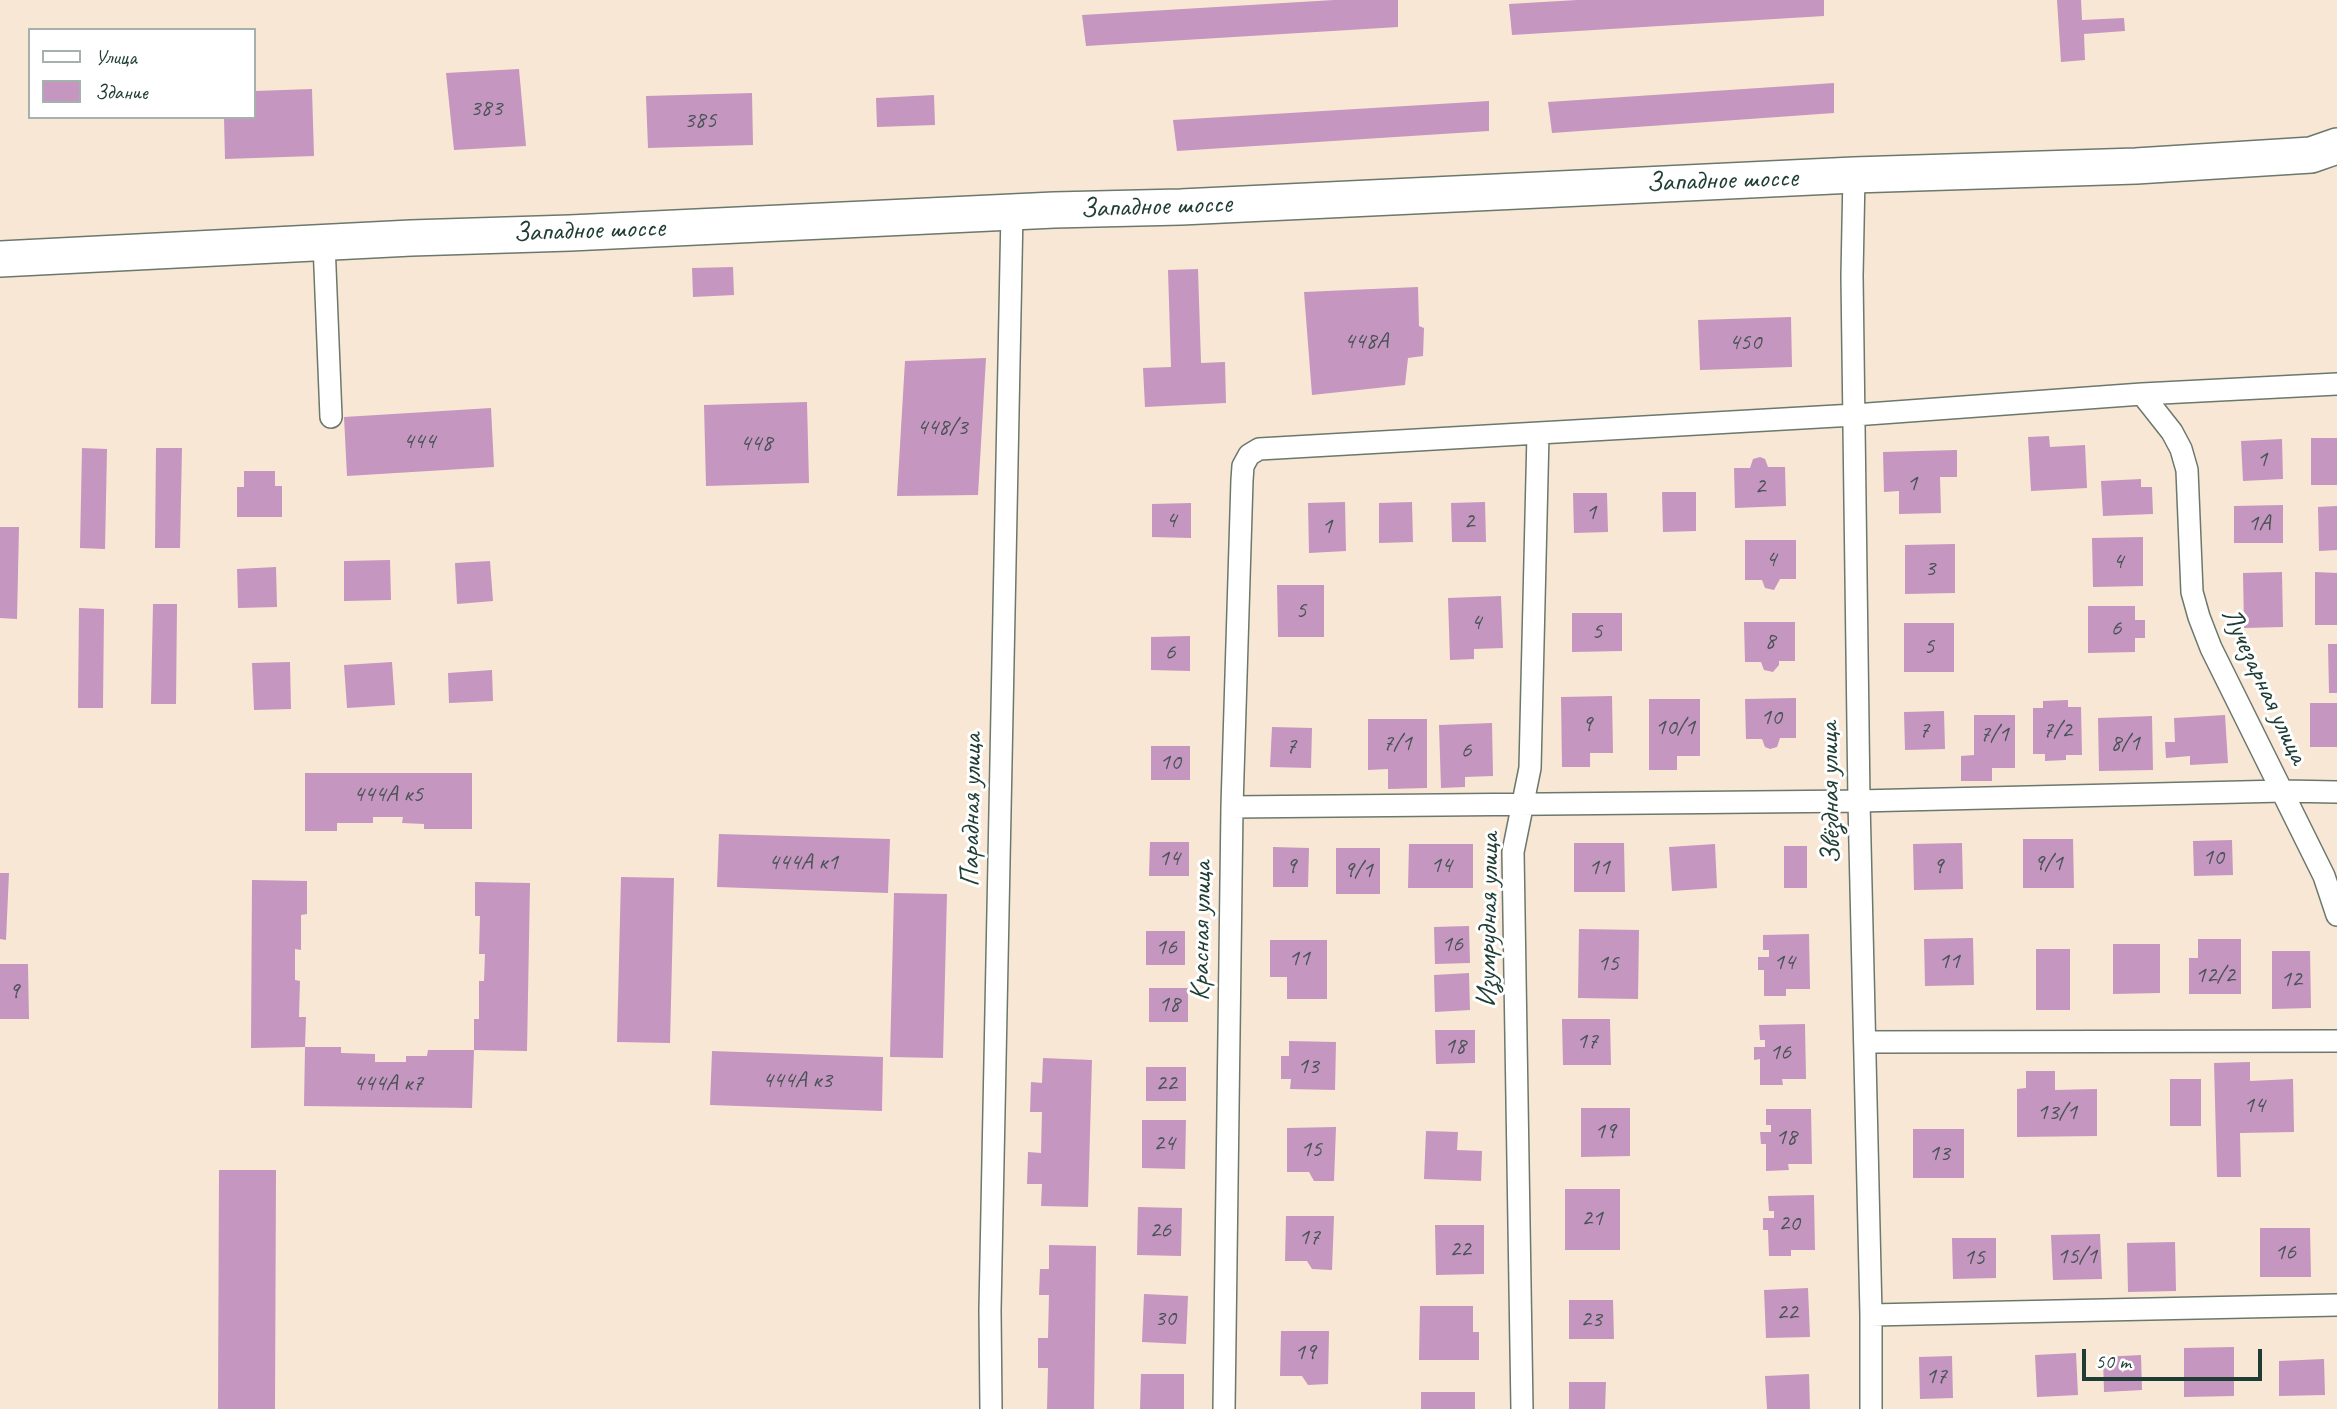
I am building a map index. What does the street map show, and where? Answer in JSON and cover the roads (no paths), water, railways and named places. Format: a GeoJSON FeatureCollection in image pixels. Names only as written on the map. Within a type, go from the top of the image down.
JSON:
{"type":"FeatureCollection","features":[{"type":"Feature","properties":{"kind":"main road","name":"Западное шоссе"},"geometry":{"type":"LineString","coordinates":[[0,259],[1854,175],[2136,166],[2328,155]]}},
{"type":"Feature","properties":{"kind":"street","name":"Звёздная улица"},"geometry":{"type":"LineString","coordinates":[[1854,175],[1852,276],[1859,801],[1871,1409]]}},
{"type":"Feature","properties":{"kind":"street","name":"Парадная улица"},"geometry":{"type":"LineString","coordinates":[[991,1409],[990,1310],[1012,212]]}},
{"type":"Feature","properties":{"kind":"street"},"geometry":{"type":"LineString","coordinates":[[324,243],[331,417]]}},
{"type":"Feature","properties":{"kind":"street"},"geometry":{"type":"LineString","coordinates":[[1538,434],[2142,394],[2337,384]]}},
{"type":"Feature","properties":{"kind":"street","name":"Лучезарная улица"},"geometry":{"type":"LineString","coordinates":[[2142,394],[2172,432],[2181,449],[2187,470],[2192,592],[2199,617],[2211,648],[2324,876],[2337,915]]}},
{"type":"Feature","properties":{"kind":"street","name":"Красная улица"},"geometry":{"type":"LineString","coordinates":[[1224,1409],[1232,807],[1243,466],[1249,455],[1270,446],[1538,434]]}},
{"type":"Feature","properties":{"kind":"street","name":"Изумрудная улица"},"geometry":{"type":"LineString","coordinates":[[1522,1409],[1513,852],[1530,768],[1538,434]]}},
{"type":"Feature","properties":{"kind":"street"},"geometry":{"type":"LineString","coordinates":[[1232,807],[1859,801],[2337,792]]}},
{"type":"Feature","properties":{"kind":"street"},"geometry":{"type":"LineString","coordinates":[[1865,1042],[2337,1041]]}},
{"type":"Feature","properties":{"kind":"street"},"geometry":{"type":"LineString","coordinates":[[1871,1315],[2337,1305]]}}]}
